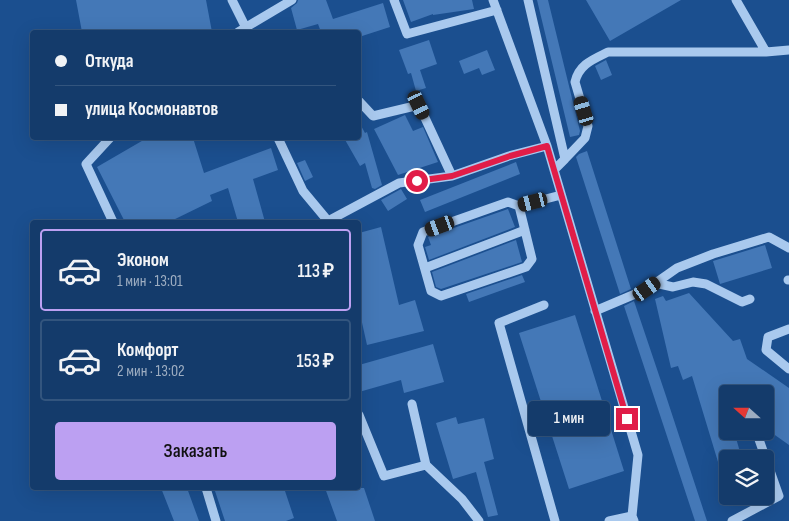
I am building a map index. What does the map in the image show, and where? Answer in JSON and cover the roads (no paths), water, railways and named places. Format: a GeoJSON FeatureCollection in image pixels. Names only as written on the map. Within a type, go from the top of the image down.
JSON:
{"type":"FeatureCollection","features":[{"type":"Feature","properties":{"kind":"street"},"geometry":{"type":"LineString","coordinates":[[232,0],[242,30],[292,0]]}},
{"type":"Feature","properties":{"kind":"street"},"geometry":{"type":"LineString","coordinates":[[394,0],[407,34],[496,10]]}},
{"type":"Feature","properties":{"kind":"street"},"geometry":{"type":"LineString","coordinates":[[493,0],[547,146],[638,455],[633,518],[609,521]]}},
{"type":"Feature","properties":{"kind":"street"},"geometry":{"type":"LineString","coordinates":[[528,0],[565,159]]}},
{"type":"Feature","properties":{"kind":"street"},"geometry":{"type":"LineString","coordinates":[[736,0],[766,52]]}},
{"type":"Feature","properties":{"kind":"street"},"geometry":{"type":"LineString","coordinates":[[554,170],[585,138],[588,126],[575,82],[577,74],[586,63],[608,52],[766,52],[789,50]]}},
{"type":"Feature","properties":{"kind":"street"},"geometry":{"type":"LineString","coordinates":[[361,103],[373,116],[419,105],[452,176]]}},
{"type":"Feature","properties":{"kind":"street"},"geometry":{"type":"LineString","coordinates":[[108,140],[86,164],[112,220]]}},
{"type":"Feature","properties":{"kind":"street"},"geometry":{"type":"LineString","coordinates":[[279,140],[303,191],[327,220]]}},
{"type":"Feature","properties":{"kind":"street"},"geometry":{"type":"LineString","coordinates":[[330,220],[399,183],[452,176],[510,156],[547,146]]}},
{"type":"Feature","properties":{"kind":"street"},"geometry":{"type":"LineString","coordinates":[[519,206],[532,259],[526,267],[441,296],[431,291],[418,245],[423,232],[508,202],[519,206],[561,196]]}},
{"type":"Feature","properties":{"kind":"street"},"geometry":{"type":"LineString","coordinates":[[425,268],[525,230]]}},
{"type":"Feature","properties":{"kind":"street"},"geometry":{"type":"LineString","coordinates":[[595,311],[647,289],[678,268],[713,254],[768,237],[789,248]]}},
{"type":"Feature","properties":{"kind":"street"},"geometry":{"type":"LineString","coordinates":[[655,284],[673,287],[693,282],[706,284],[742,302],[750,299]]}},
{"type":"Feature","properties":{"kind":"street"},"geometry":{"type":"LineString","coordinates":[[544,305],[499,323],[555,521]]}},
{"type":"Feature","properties":{"kind":"street"},"geometry":{"type":"LineString","coordinates":[[789,329],[768,337],[766,350],[789,369]]}},
{"type":"Feature","properties":{"kind":"street"},"geometry":{"type":"LineString","coordinates":[[412,404],[426,465],[462,499],[479,521]]}},
{"type":"Feature","properties":{"kind":"street"},"geometry":{"type":"LineString","coordinates":[[361,420],[384,476],[426,465]]}},
{"type":"Feature","properties":{"kind":"street"},"geometry":{"type":"LineString","coordinates":[[732,521],[779,496],[759,440]]}},
{"type":"Feature","properties":{"kind":"street"},"geometry":{"type":"LineString","coordinates":[[207,490],[216,521]]}}]}
